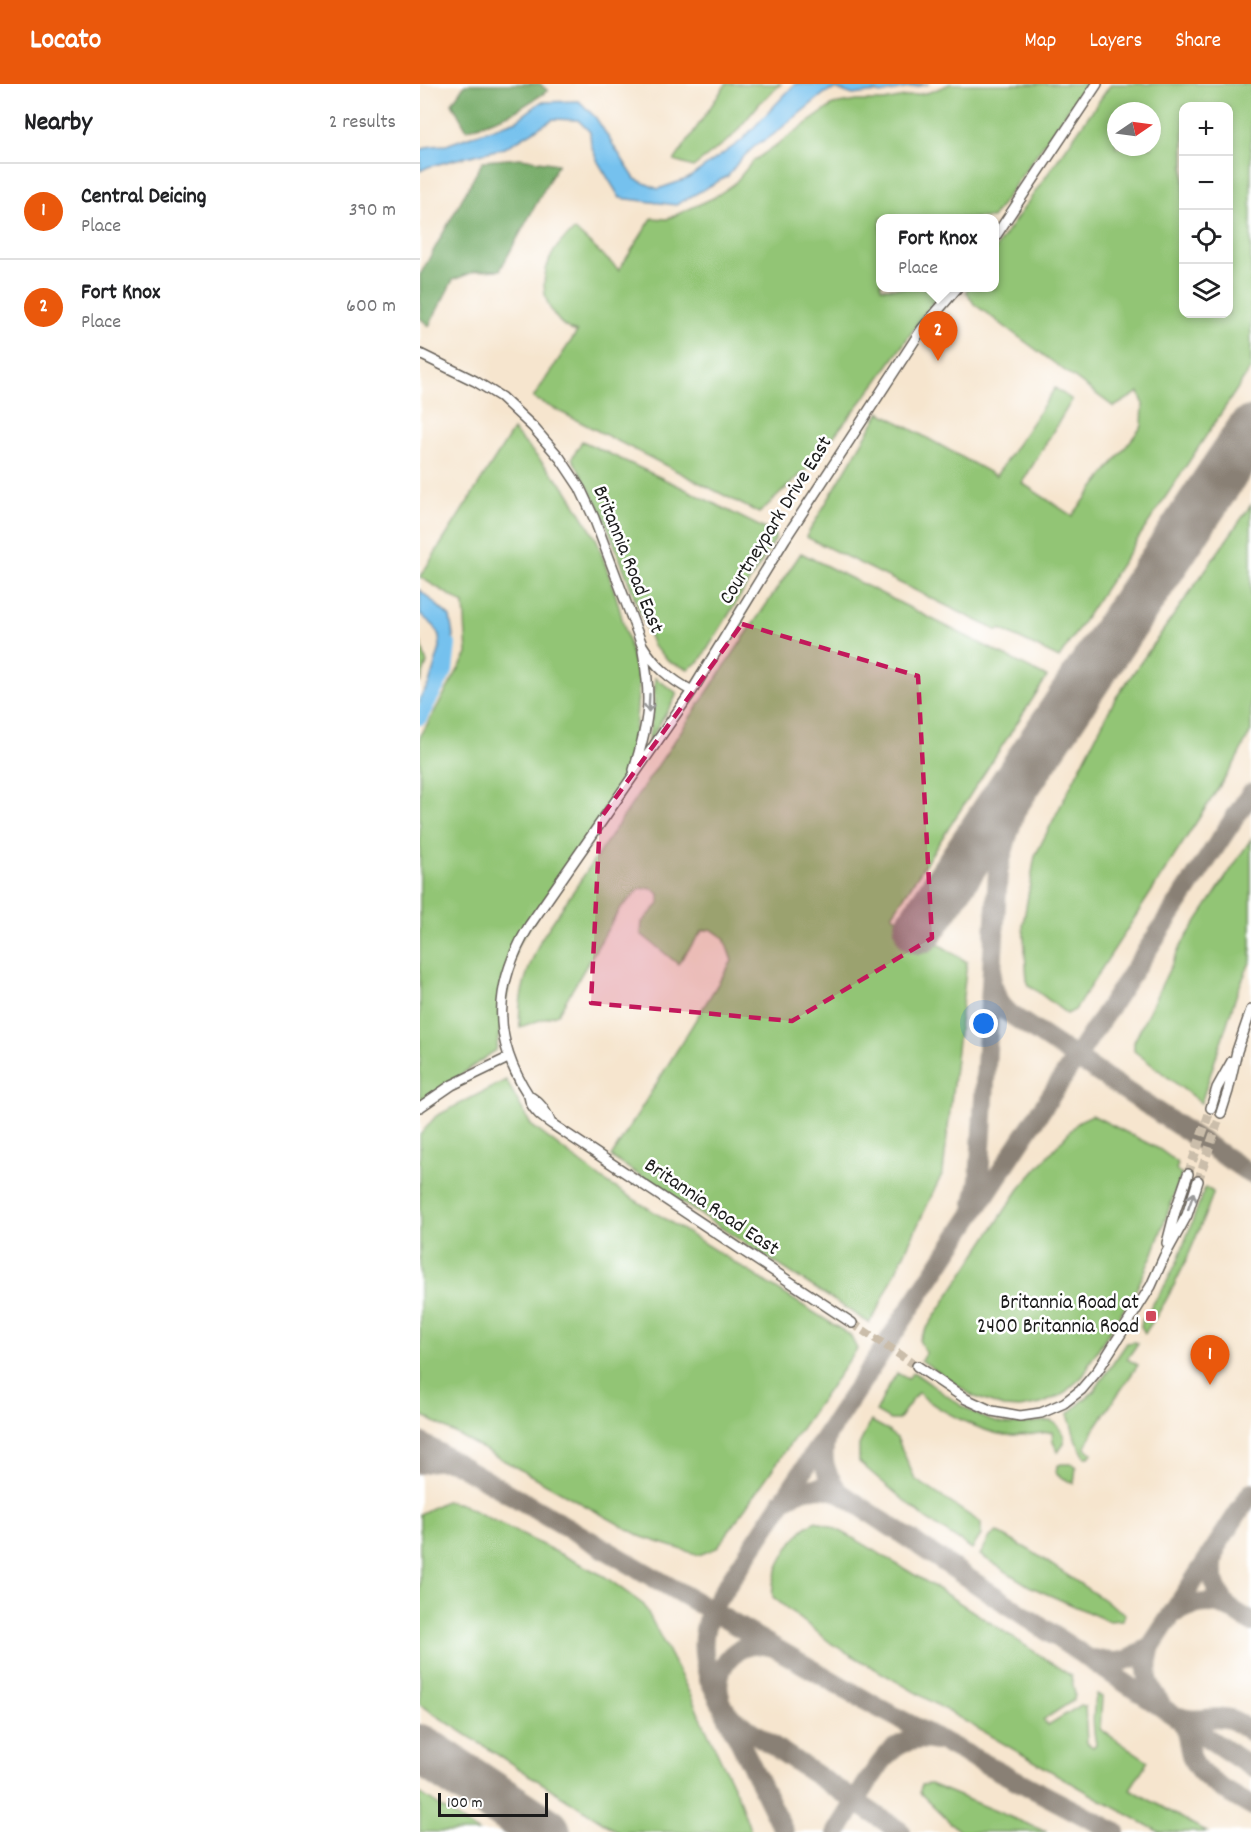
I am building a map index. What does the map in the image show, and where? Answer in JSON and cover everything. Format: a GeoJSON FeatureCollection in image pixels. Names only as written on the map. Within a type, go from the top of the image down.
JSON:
{"type":"FeatureCollection","features":[{"type":"Feature","properties":{"kind":"street"},"geometry":{"type":"LineString","coordinates":[[999,231],[1097,84]]}},
{"type":"Feature","properties":{"kind":"street","name":"Courtneypark Drive East"},"geometry":{"type":"LineString","coordinates":[[632,777],[692,691],[788,534],[922,329],[953,292]]}},
{"type":"Feature","properties":{"kind":"street","name":"Britannia Road East"},"geometry":{"type":"LineString","coordinates":[[420,354],[475,381],[501,397],[533,427],[560,458],[580,488],[594,518],[642,645],[654,664],[666,675],[692,691]]}},
{"type":"Feature","properties":{"kind":"street"},"geometry":{"type":"LineString","coordinates":[[632,777],[646,726],[649,703],[642,645]]}},
{"type":"Feature","properties":{"kind":"street","name":"Britannia Road East"},"geometry":{"type":"LineString","coordinates":[[632,777],[529,926],[516,949],[506,977],[502,1003],[503,1032],[508,1058],[529,1096],[546,1111],[550,1121],[564,1132],[852,1323]]}},
{"type":"Feature","properties":{"kind":"street"},"geometry":{"type":"LineString","coordinates":[[1221,1113],[1237,1051],[1251,1010]]}},
{"type":"Feature","properties":{"kind":"street"},"geometry":{"type":"LineString","coordinates":[[1211,1108],[1217,1088],[1237,1051]]}},
{"type":"Feature","properties":{"kind":"street"},"geometry":{"type":"LineString","coordinates":[[420,1107],[452,1085],[508,1058]]}},
{"type":"Feature","properties":{"kind":"street"},"geometry":{"type":"LineString","coordinates":[[1164,1257],[1175,1212],[1188,1174]]}},
{"type":"Feature","properties":{"kind":"street"},"geometry":{"type":"LineString","coordinates":[[918,1366],[966,1399],[992,1411],[1020,1416],[1041,1413],[1064,1403],[1081,1390],[1098,1370],[1151,1287],[1186,1215],[1198,1181]]}},
{"type":"Feature","properties":{"kind":"highlighted area"},"geometry":{"type":"Polygon","coordinates":[[[742,624],[918,676],[932,938],[792,1021],[591,1003],[600,819],[742,624]]]}},
{"type":"Feature","properties":{"kind":"green space"},"geometry":{"type":"Polygon","coordinates":[[[465,84],[540,84],[548,91],[514,112],[467,130],[452,103],[465,84]]]}},
{"type":"Feature","properties":{"kind":"green space"},"geometry":{"type":"Polygon","coordinates":[[[726,84],[781,84],[760,103],[731,138],[693,167],[674,161],[726,84]]]}},
{"type":"Feature","properties":{"kind":"green space"},"geometry":{"type":"Polygon","coordinates":[[[950,84],[1086,84],[995,214],[876,214],[876,292],[940,292],[876,383],[810,466],[759,513],[533,398],[577,332],[564,326],[555,316],[548,305],[544,281],[546,269],[557,247],[575,230],[619,270],[652,218],[667,219],[713,198],[734,184],[752,162],[833,105],[856,101],[884,101],[930,92],[950,84]]]}},
{"type":"Feature","properties":{"kind":"green space"},"geometry":{"type":"Polygon","coordinates":[[[1111,84],[1251,84],[1251,368],[1059,658],[1000,629],[998,631],[806,537],[880,412],[996,476],[1055,388],[1072,400],[1022,483],[1072,516],[1142,426],[1143,403],[1139,392],[1114,407],[974,304],[967,292],[999,292],[999,243],[1111,84]]]}},
{"type":"Feature","properties":{"kind":"green space"},"geometry":{"type":"Polygon","coordinates":[[[521,158],[558,164],[500,270],[476,271],[453,280],[429,326],[420,318],[420,275],[483,161],[521,158]]]}},
{"type":"Feature","properties":{"kind":"green space"},"geometry":{"type":"Polygon","coordinates":[[[513,430],[566,489],[597,540],[616,596],[639,682],[633,756],[618,799],[517,945],[496,1050],[420,1103],[420,737],[467,654],[464,604],[420,577],[513,430]]]}},
{"type":"Feature","properties":{"kind":"green space"},"geometry":{"type":"Polygon","coordinates":[[[582,441],[775,534],[775,540],[700,661],[688,669],[671,663],[653,646],[602,512],[572,458],[582,441]]]}},
{"type":"Feature","properties":{"kind":"green space"},"geometry":{"type":"Polygon","coordinates":[[[1251,505],[1251,731],[1234,764],[1075,1010],[1067,1014],[1029,985],[1027,980],[1023,924],[1035,856],[1115,699],[1251,505]]]}},
{"type":"Feature","properties":{"kind":"green space"},"geometry":{"type":"Polygon","coordinates":[[[801,553],[1047,677],[892,915],[967,962],[943,1172],[876,1313],[869,1323],[611,1157],[732,961],[724,938],[711,929],[702,931],[678,964],[641,934],[642,922],[659,904],[659,894],[651,888],[640,889],[619,910],[558,1014],[520,1027],[522,993],[541,939],[801,553]]]}},
{"type":"Feature","properties":{"kind":"green space"},"geometry":{"type":"Polygon","coordinates":[[[420,641],[427,663],[420,683],[420,641]]]}},
{"type":"Feature","properties":{"kind":"green space"},"geometry":{"type":"Polygon","coordinates":[[[655,678],[677,693],[648,743],[654,703],[655,678]]]}},
{"type":"Feature","properties":{"kind":"green space"},"geometry":{"type":"Polygon","coordinates":[[[1251,839],[1251,960],[1238,990],[1201,1103],[1134,1051],[1134,1042],[1181,945],[1251,839]]]}},
{"type":"Feature","properties":{"kind":"green space"},"geometry":{"type":"Polygon","coordinates":[[[506,1080],[531,1125],[603,1180],[850,1335],[857,1349],[717,1548],[699,1555],[642,1537],[420,1414],[420,1135],[436,1116],[506,1080]]]}},
{"type":"Feature","properties":{"kind":"green space"},"geometry":{"type":"Polygon","coordinates":[[[1092,1115],[1159,1149],[1177,1162],[1176,1169],[1180,1174],[1182,1173],[1152,1256],[1136,1290],[1083,1376],[1062,1395],[1041,1404],[1020,1408],[1003,1407],[973,1396],[921,1360],[926,1353],[919,1340],[1019,1189],[1079,1121],[1092,1115]]]}},
{"type":"Feature","properties":{"kind":"green space"},"geometry":{"type":"Polygon","coordinates":[[[1205,1187],[1213,1194],[1199,1231],[1166,1300],[1145,1333],[1141,1326],[1142,1321],[1178,1260],[1205,1187]]]}},
{"type":"Feature","properties":{"kind":"green space"},"geometry":{"type":"Polygon","coordinates":[[[1127,1343],[1138,1343],[1127,1359],[1138,1365],[1092,1432],[1085,1447],[1092,1453],[1089,1457],[1085,1457],[1076,1441],[1068,1414],[1094,1391],[1127,1343]]]}},
{"type":"Feature","properties":{"kind":"green space"},"geometry":{"type":"Polygon","coordinates":[[[913,1372],[968,1410],[992,1421],[1010,1424],[1051,1421],[1062,1431],[1064,1444],[1058,1452],[1053,1442],[1052,1432],[1023,1435],[995,1433],[959,1419],[925,1399],[918,1392],[898,1420],[890,1420],[876,1412],[897,1373],[908,1379],[913,1372]]]}},
{"type":"Feature","properties":{"kind":"green space"},"geometry":{"type":"Polygon","coordinates":[[[871,1421],[897,1438],[915,1479],[981,1523],[981,1535],[972,1549],[926,1519],[859,1462],[859,1445],[871,1421]]]}},
{"type":"Feature","properties":{"kind":"green space"},"geometry":{"type":"Polygon","coordinates":[[[1073,1464],[1076,1467],[1074,1484],[1056,1474],[1057,1466],[1073,1464]]]}},
{"type":"Feature","properties":{"kind":"green space"},"geometry":{"type":"Polygon","coordinates":[[[445,1501],[461,1504],[604,1576],[644,1605],[684,1682],[738,1796],[751,1832],[618,1832],[420,1705],[420,1514],[445,1501]]]}},
{"type":"Feature","properties":{"kind":"green space"},"geometry":{"type":"Polygon","coordinates":[[[816,1521],[856,1539],[916,1575],[1071,1676],[1074,1700],[1043,1720],[1048,1725],[1081,1705],[1085,1706],[1087,1743],[1093,1747],[1096,1744],[1093,1725],[1094,1706],[1097,1694],[1102,1697],[1100,1729],[1148,1761],[1130,1789],[1207,1832],[1159,1832],[832,1644],[773,1597],[775,1576],[785,1554],[799,1534],[816,1521]]]}},
{"type":"Feature","properties":{"kind":"green space"},"geometry":{"type":"Polygon","coordinates":[[[997,1532],[1031,1551],[1125,1614],[1122,1620],[1108,1621],[1029,1586],[980,1555],[990,1537],[997,1532]]]}},
{"type":"Feature","properties":{"kind":"green space"},"geometry":{"type":"Polygon","coordinates":[[[930,1784],[1047,1832],[960,1832],[920,1793],[921,1785],[930,1784]]]}},
{"type":"Feature","properties":{"kind":"green space"},"geometry":{"type":"Polygon","coordinates":[[[420,1793],[478,1832],[420,1832],[420,1793]]]}},
{"type":"Feature","properties":{"kind":"water"},"geometry":{"type":"Polygon","coordinates":[[[795,84],[929,84],[880,94],[876,92],[853,95],[836,89],[825,93],[773,135],[756,145],[739,161],[728,176],[676,205],[620,198],[598,162],[591,145],[590,132],[578,120],[553,119],[505,148],[453,160],[420,171],[420,150],[431,146],[446,145],[517,120],[541,102],[579,101],[596,118],[635,179],[658,189],[687,179],[741,141],[795,84]]]}},
{"type":"Feature","properties":{"kind":"water"},"geometry":{"type":"Polygon","coordinates":[[[420,590],[450,617],[454,642],[439,685],[420,722],[420,698],[429,684],[440,648],[439,636],[434,626],[420,614],[420,590]]]}},
{"type":"Feature","properties":{"kind":"waterway"},"geometry":{"type":"LineString","coordinates":[[420,718],[446,671],[449,644]]}},
{"type":"Feature","properties":{"kind":"taxiway"},"geometry":{"type":"LineString","coordinates":[[974,1203],[979,1180],[998,872],[1018,806],[1044,743]]}},
{"type":"Feature","properties":{"kind":"taxiway"},"geometry":{"type":"LineString","coordinates":[[784,1832],[709,1679],[703,1645],[710,1611],[1251,793]]}},
{"type":"Feature","properties":{"kind":"taxiway"},"geometry":{"type":"LineString","coordinates":[[993,986],[999,1003],[1007,1012],[1251,1174]]}},
{"type":"Feature","properties":{"kind":"taxiway"},"geometry":{"type":"LineString","coordinates":[[826,1437],[825,1466],[839,1492]]}},
{"type":"Feature","properties":{"kind":"taxiway"},"geometry":{"type":"LineString","coordinates":[[420,1442],[877,1707],[1115,1832]]}},
{"type":"Feature","properties":{"kind":"taxiway"},"geometry":{"type":"LineString","coordinates":[[420,1464],[436,1461],[453,1462]]}},
{"type":"Feature","properties":{"kind":"taxiway"},"geometry":{"type":"LineString","coordinates":[[782,1501],[809,1489],[823,1488],[839,1492],[1251,1767]]}},
{"type":"Feature","properties":{"kind":"taxiway"},"geometry":{"type":"LineString","coordinates":[[1095,1659],[1118,1662],[1138,1655],[1151,1646],[1251,1493]]}},
{"type":"Feature","properties":{"kind":"taxiway"},"geometry":{"type":"LineString","coordinates":[[1171,1615],[1185,1608],[1206,1603],[1228,1607],[1214,1582],[1215,1553]]}},
{"type":"Feature","properties":{"kind":"taxiway"},"geometry":{"type":"LineString","coordinates":[[1228,1607],[1251,1622]]}},
{"type":"Feature","properties":{"kind":"taxiway"},"geometry":{"type":"LineString","coordinates":[[773,1647],[757,1645],[743,1648],[731,1655],[723,1666],[719,1678],[719,1692],[723,1706],[733,1719],[901,1832]]}},
{"type":"Feature","properties":{"kind":"taxiway"},"geometry":{"type":"LineString","coordinates":[[1151,1646],[1148,1676],[1151,1689],[1160,1702]]}},
{"type":"Feature","properties":{"kind":"taxiway"},"geometry":{"type":"LineString","coordinates":[[1178,1717],[1184,1727],[1196,1766],[1218,1786],[1251,1806]]}},
{"type":"Feature","properties":{"kind":"taxiway"},"geometry":{"type":"LineString","coordinates":[[1180,1717],[1191,1720],[1229,1719],[1251,1732]]}},
{"type":"Feature","properties":{"kind":"taxiway"},"geometry":{"type":"LineString","coordinates":[[837,1832],[888,1754],[909,1741],[935,1741]]}},
{"type":"Feature","properties":{"kind":"runway"},"geometry":{"type":"LineString","coordinates":[[919,929],[1251,431]]}},
{"type":"Feature","properties":{"kind":"runway"},"geometry":{"type":"LineString","coordinates":[[420,1749],[546,1832]]}},
{"type":"Feature","properties":{"kind":"tunnel"},"geometry":{"type":"LineString","coordinates":[[1188,1174],[1211,1108]]}},
{"type":"Feature","properties":{"kind":"tunnel"},"geometry":{"type":"LineString","coordinates":[[1198,1181],[1221,1113]]}},
{"type":"Feature","properties":{"kind":"tunnel"},"geometry":{"type":"LineString","coordinates":[[852,1323],[917,1366]]}},
{"type":"Feature","properties":{"kind":"place","name":"Fort Knox"},"geometry":{"type":"Point","coordinates":[938,361]}},
{"type":"Feature","properties":{"kind":"place","name":"Britannia Road at 2400 Britannia Road"},"geometry":{"type":"Point","coordinates":[1151,1316]}},
{"type":"Feature","properties":{"kind":"place","name":"Central Deicing"},"geometry":{"type":"Point","coordinates":[1210,1385]}}]}
